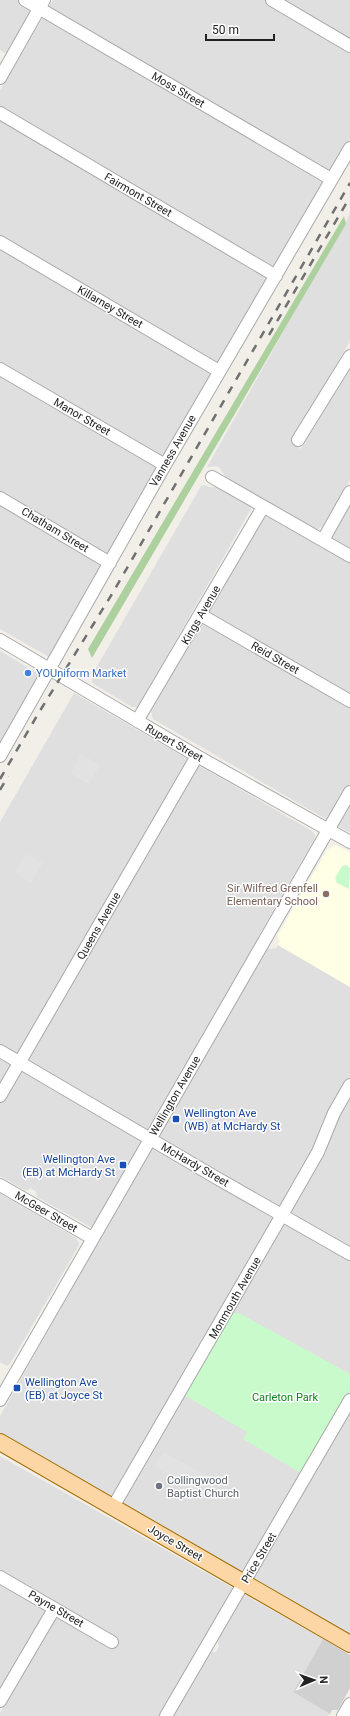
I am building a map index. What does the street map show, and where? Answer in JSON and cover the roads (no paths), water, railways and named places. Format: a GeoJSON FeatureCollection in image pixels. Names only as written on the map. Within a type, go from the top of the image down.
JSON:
{"type":"FeatureCollection","features":[{"type":"Feature","properties":{"kind":"main road","name":"Joyce Street"},"geometry":{"type":"LineString","coordinates":[[0,1442],[350,1644]]}},
{"type":"Feature","properties":{"kind":"street","name":"Moss Street"},"geometry":{"type":"LineString","coordinates":[[25,0],[42,4],[331,179]]}},
{"type":"Feature","properties":{"kind":"street"},"geometry":{"type":"LineString","coordinates":[[272,0],[350,46]]}},
{"type":"Feature","properties":{"kind":"street"},"geometry":{"type":"LineString","coordinates":[[0,78],[42,4]]}},
{"type":"Feature","properties":{"kind":"street","name":"Fairmont Street"},"geometry":{"type":"LineString","coordinates":[[0,113],[276,276]]}},
{"type":"Feature","properties":{"kind":"street","name":"Vanness Avenue"},"geometry":{"type":"LineString","coordinates":[[0,756],[219,371],[350,148]]}},
{"type":"Feature","properties":{"kind":"street","name":"Killarney Street"},"geometry":{"type":"LineString","coordinates":[[0,242],[219,371]]}},
{"type":"Feature","properties":{"kind":"street"},"geometry":{"type":"LineString","coordinates":[[298,440],[350,356]]}},
{"type":"Feature","properties":{"kind":"street","name":"Manor Street"},"geometry":{"type":"LineString","coordinates":[[0,369],[165,465]]}},
{"type":"Feature","properties":{"kind":"street"},"geometry":{"type":"LineString","coordinates":[[212,477],[350,556]]}},
{"type":"Feature","properties":{"kind":"street"},"geometry":{"type":"LineString","coordinates":[[322,540],[350,492]]}},
{"type":"Feature","properties":{"kind":"street","name":"Chatham Street"},"geometry":{"type":"LineString","coordinates":[[0,498],[110,563]]}},
{"type":"Feature","properties":{"kind":"street","name":"Kings Avenue"},"geometry":{"type":"LineString","coordinates":[[137,722],[263,507]]}},
{"type":"Feature","properties":{"kind":"street","name":"Reid Street"},"geometry":{"type":"LineString","coordinates":[[201,615],[350,700]]}},
{"type":"Feature","properties":{"kind":"street","name":"Rupert Street"},"geometry":{"type":"LineString","coordinates":[[0,640],[137,722],[350,842]]}},
{"type":"Feature","properties":{"kind":"street","name":"Queens Avenue"},"geometry":{"type":"LineString","coordinates":[[0,1096],[197,756]]}},
{"type":"Feature","properties":{"kind":"street","name":"Wellington Avenue"},"geometry":{"type":"LineString","coordinates":[[0,1400],[350,792]]}},
{"type":"Feature","properties":{"kind":"street","name":"McHardy Street"},"geometry":{"type":"LineString","coordinates":[[0,1051],[350,1254]]}},
{"type":"Feature","properties":{"kind":"street","name":"Monmouth Avenue"},"geometry":{"type":"LineString","coordinates":[[113,1507],[318,1152],[334,1113],[350,1085]]}},
{"type":"Feature","properties":{"kind":"street","name":"McGeer Street"},"geometry":{"type":"LineString","coordinates":[[0,1185],[92,1238]]}},
{"type":"Feature","properties":{"kind":"street","name":"Price Street"},"geometry":{"type":"LineString","coordinates":[[166,1716],[350,1400]]}},
{"type":"Feature","properties":{"kind":"street","name":"Payne Street"},"geometry":{"type":"LineString","coordinates":[[0,1577],[112,1642]]}},
{"type":"Feature","properties":{"kind":"street"},"geometry":{"type":"LineString","coordinates":[[0,1701],[54,1609]]}},
{"type":"Feature","properties":{"kind":"street"},"geometry":{"type":"LineString","coordinates":[[343,1716],[350,1704]]}},
{"type":"Feature","properties":{"kind":"railway"},"geometry":{"type":"LineString","coordinates":[[0,779],[112,594],[350,183]]}},
{"type":"Feature","properties":{"kind":"railway"},"geometry":{"type":"LineString","coordinates":[[269,335],[350,197]]}},
{"type":"Feature","properties":{"kind":"railway"},"geometry":{"type":"LineString","coordinates":[[0,790],[8,776]]}},
{"type":"Feature","properties":{"kind":"place","name":"YOUniform Market"},"geometry":{"type":"Point","coordinates":[28,673]}},
{"type":"Feature","properties":{"kind":"place","name":"Sir Wilfred Grenfell Elementary School"},"geometry":{"type":"Point","coordinates":[326,894]}},
{"type":"Feature","properties":{"kind":"place","name":"Wellington Ave (WB) at McHardy St"},"geometry":{"type":"Point","coordinates":[176,1119]}},
{"type":"Feature","properties":{"kind":"place","name":"Wellington Ave (EB) at McHardy St"},"geometry":{"type":"Point","coordinates":[123,1165]}},
{"type":"Feature","properties":{"kind":"place","name":"Wellington Ave (EB) at Joyce St"},"geometry":{"type":"Point","coordinates":[17,1388]}},
{"type":"Feature","properties":{"kind":"place","name":"Collingwood Baptist Church"},"geometry":{"type":"Point","coordinates":[159,1486]}},
{"type":"Feature","properties":{"kind":"park label","name":"Carleton Park"},"geometry":{"type":"Point","coordinates":[285,1397]}}]}
